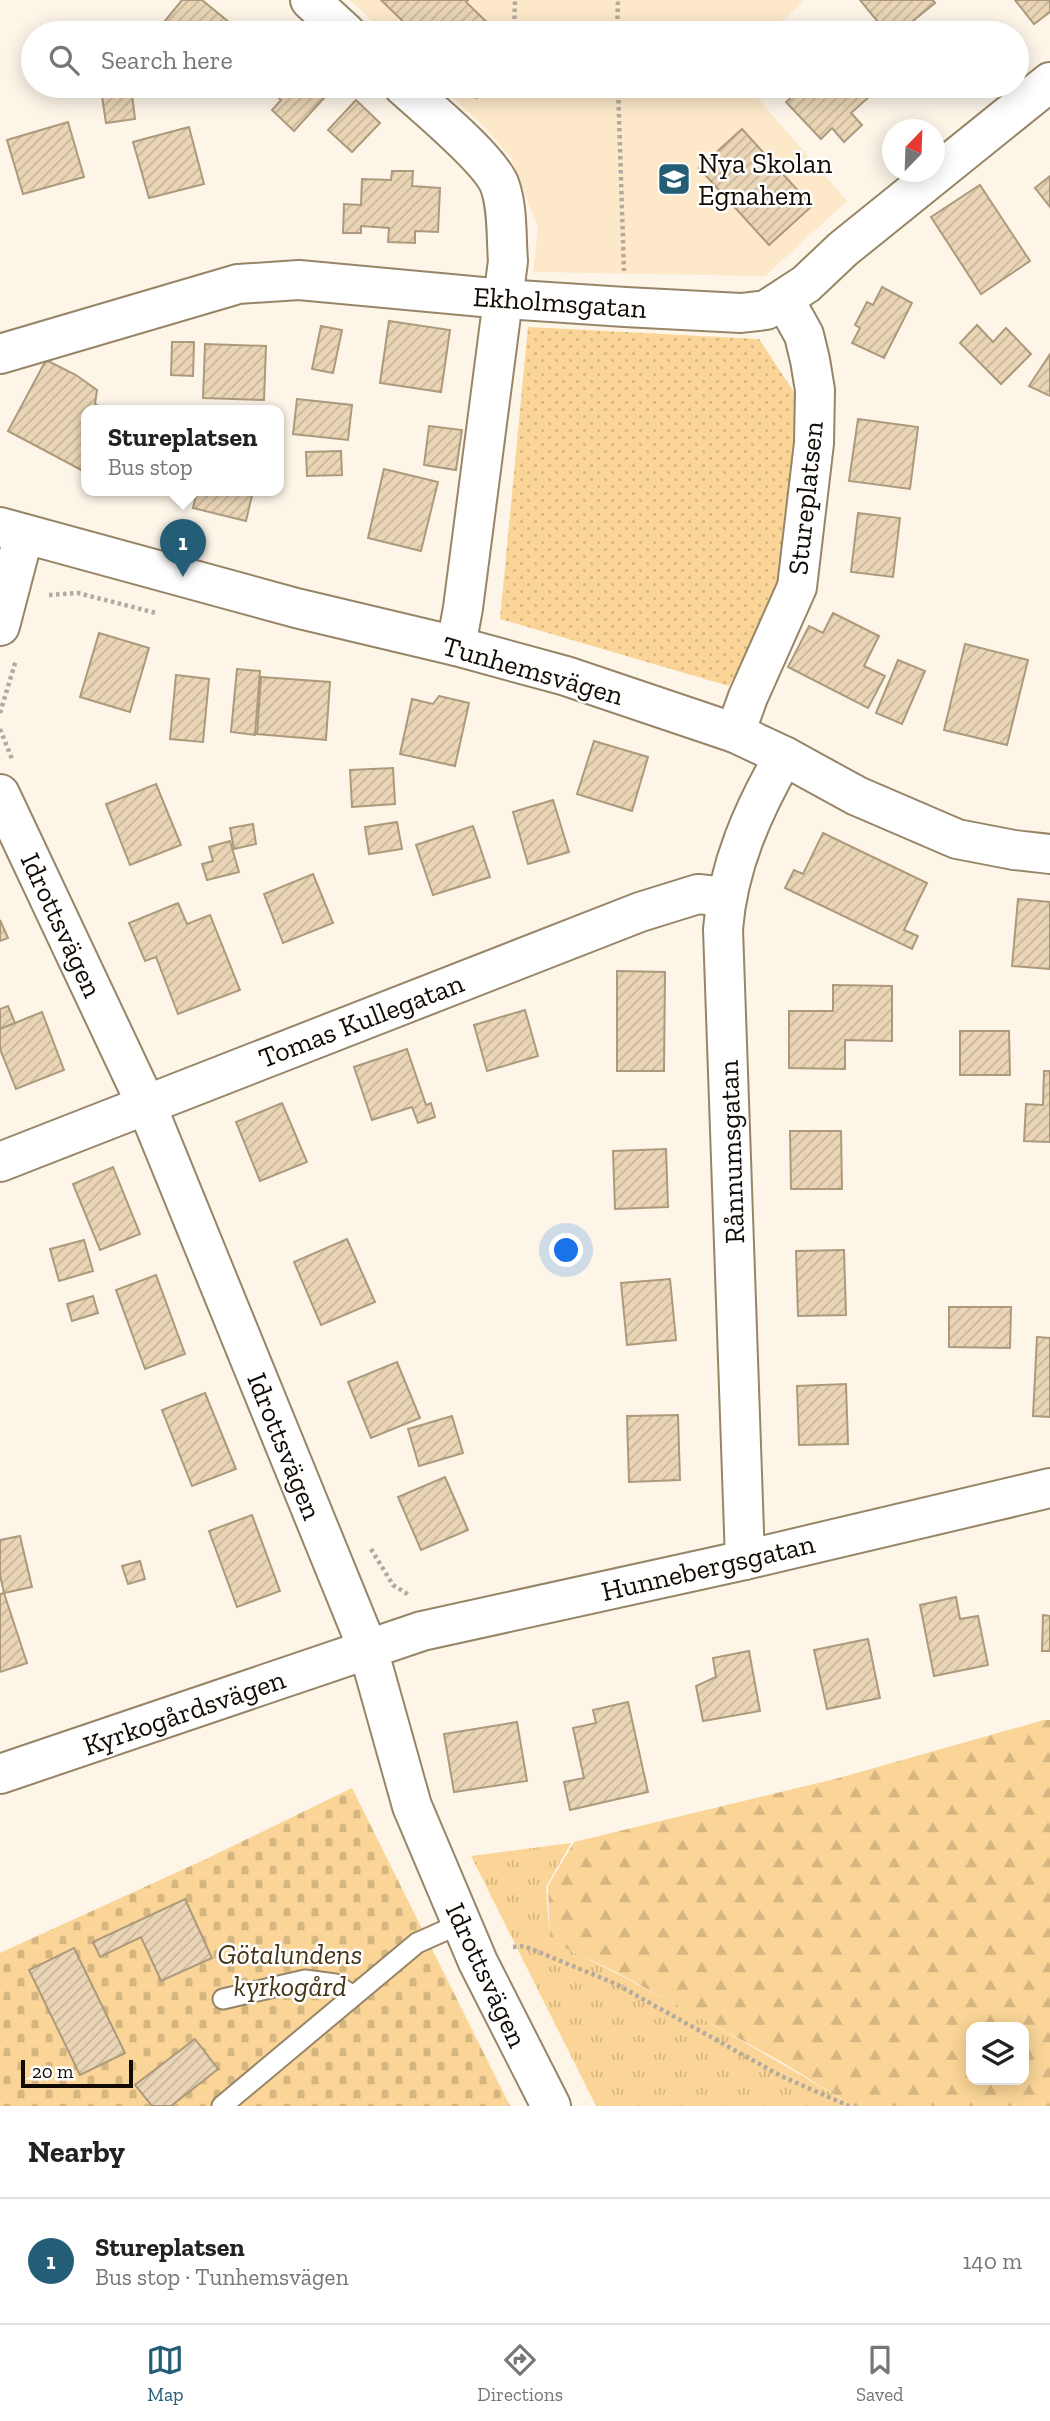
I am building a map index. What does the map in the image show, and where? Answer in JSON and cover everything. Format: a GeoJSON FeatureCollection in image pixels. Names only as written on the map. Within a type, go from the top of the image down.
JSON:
{"type":"FeatureCollection","features":[{"type":"Feature","properties":{"kind":"street"},"geometry":{"type":"LineString","coordinates":[[310,0],[333,21]]}},
{"type":"Feature","properties":{"kind":"street","name":"Ekholmsgatan"},"geometry":{"type":"LineString","coordinates":[[0,354],[238,284],[299,280],[625,307],[741,313],[766,310],[806,284],[843,249],[1050,82]]}},
{"type":"Feature","properties":{"kind":"street"},"geometry":{"type":"LineString","coordinates":[[416,98],[484,162],[500,185],[508,261],[456,646]]}},
{"type":"Feature","properties":{"kind":"street","name":"Stureplatsen"},"geometry":{"type":"LineString","coordinates":[[734,733],[797,587],[814,443],[815,390],[810,360],[804,335],[784,299]]}},
{"type":"Feature","properties":{"kind":"street"},"geometry":{"type":"LineString","coordinates":[[0,626],[12,531]]}},
{"type":"Feature","properties":{"kind":"street","name":"Tunhemsvägen"},"geometry":{"type":"LineString","coordinates":[[12,531],[296,608],[456,646],[566,676],[734,733],[784,756],[857,796],[957,839],[1050,854]]}},
{"type":"Feature","properties":{"kind":"street","name":"Rånnumsgatan"},"geometry":{"type":"LineString","coordinates":[[745,1560],[723,942],[726,897],[735,862],[761,797],[784,756]]}},
{"type":"Feature","properties":{"kind":"street","name":"Idrottsvägen"},"geometry":{"type":"LineString","coordinates":[[0,794],[146,1104],[368,1649],[412,1806],[478,1962],[551,2106]]}},
{"type":"Feature","properties":{"kind":"street","name":"Tomas Kullegatan"},"geometry":{"type":"LineString","coordinates":[[0,1162],[640,912],[698,894],[726,897]]}},
{"type":"Feature","properties":{"kind":"street","name":"Hunnebergsgatan"},"geometry":{"type":"LineString","coordinates":[[368,1649],[422,1631],[745,1560],[1050,1488]]}},
{"type":"Feature","properties":{"kind":"street","name":"Kyrkogårdsvägen"},"geometry":{"type":"LineString","coordinates":[[0,1774],[368,1649]]}},
{"type":"Feature","properties":{"kind":"lane"},"geometry":{"type":"LineString","coordinates":[[222,2106],[417,1943],[462,1923]]}},
{"type":"Feature","properties":{"kind":"lane"},"geometry":{"type":"LineString","coordinates":[[223,1999],[305,1980],[335,1984],[354,1996]]}},
{"type":"Feature","properties":{"kind":"path"},"geometry":{"type":"LineString","coordinates":[[514,0],[514,21]]}},
{"type":"Feature","properties":{"kind":"path"},"geometry":{"type":"LineString","coordinates":[[617,21],[618,0]]}},
{"type":"Feature","properties":{"kind":"path"},"geometry":{"type":"LineString","coordinates":[[618,98],[625,307]]}},
{"type":"Feature","properties":{"kind":"path"},"geometry":{"type":"LineString","coordinates":[[41,596],[78,593],[163,614]]}},
{"type":"Feature","properties":{"kind":"path"},"geometry":{"type":"LineString","coordinates":[[478,1962],[498,1949],[524,1946],[614,1983],[781,2076],[849,2106]]}},
{"type":"Feature","properties":{"kind":"shaded area"},"geometry":{"type":"Polygon","coordinates":[[[350,0],[804,0],[782,21],[372,21],[350,0]]]}},
{"type":"Feature","properties":{"kind":"shaded area","name":"Nya Skolan Egnahem"},"geometry":{"type":"Polygon","coordinates":[[[453,98],[758,98],[847,201],[765,276],[533,272],[538,228],[511,158],[484,127],[453,98]]]}},
{"type":"Feature","properties":{"kind":"green space"},"geometry":{"type":"Polygon","coordinates":[[[528,327],[759,339],[803,406],[778,595],[729,686],[500,619],[528,327]]]}},
{"type":"Feature","properties":{"kind":"green space"},"geometry":{"type":"Polygon","coordinates":[[[1050,1720],[1050,2106],[853,2106],[780,2061],[616,1972],[550,1941],[548,1886],[574,1842],[839,1778],[1050,1720]]]}},
{"type":"Feature","properties":{"kind":"green space","name":"Götalundens kyrkogård"},"geometry":{"type":"Polygon","coordinates":[[[352,1788],[510,2106],[0,2106],[0,1953],[206,1859],[352,1788]]]}},
{"type":"Feature","properties":{"kind":"green space"},"geometry":{"type":"Polygon","coordinates":[[[571,1843],[546,1887],[550,1941],[704,2020],[853,2106],[596,2106],[471,1856],[571,1843]]]}},
{"type":"Feature","properties":{"kind":"building"},"geometry":{"type":"Polygon","coordinates":[[[182,0],[202,0],[228,21],[165,21],[182,0]]]}},
{"type":"Feature","properties":{"kind":"building"},"geometry":{"type":"Polygon","coordinates":[[[381,0],[468,0],[466,2],[486,21],[403,21],[381,0]]]}},
{"type":"Feature","properties":{"kind":"building"},"geometry":{"type":"Polygon","coordinates":[[[860,0],[933,0],[935,3],[913,21],[877,21],[860,0]]]}},
{"type":"Feature","properties":{"kind":"building"},"geometry":{"type":"Polygon","coordinates":[[[1015,0],[1050,0],[1050,12],[1034,24],[1015,0]]]}},
{"type":"Feature","properties":{"kind":"building"},"geometry":{"type":"Polygon","coordinates":[[[102,98],[132,98],[135,119],[106,123],[102,98]]]}},
{"type":"Feature","properties":{"kind":"building"},"geometry":{"type":"Polygon","coordinates":[[[279,98],[324,98],[294,131],[272,110],[281,100],[279,98]]]}},
{"type":"Feature","properties":{"kind":"building"},"geometry":{"type":"Polygon","coordinates":[[[790,98],[868,98],[851,113],[862,125],[844,142],[832,128],[821,139],[786,102],[790,98]]]}},
{"type":"Feature","properties":{"kind":"building"},"geometry":{"type":"Polygon","coordinates":[[[356,100],[380,123],[352,152],[328,130],[356,100]]]}},
{"type":"Feature","properties":{"kind":"building"},"geometry":{"type":"Polygon","coordinates":[[[68,122],[84,177],[23,194],[7,140],[68,122]]]}},
{"type":"Feature","properties":{"kind":"building"},"geometry":{"type":"Polygon","coordinates":[[[189,127],[204,184],[149,198],[133,142],[189,127]]]}},
{"type":"Feature","properties":{"kind":"building"},"geometry":{"type":"Polygon","coordinates":[[[742,129],[812,206],[769,245],[699,168],[742,129]]]}},
{"type":"Feature","properties":{"kind":"building"},"geometry":{"type":"Polygon","coordinates":[[[392,171],[413,171],[412,186],[440,188],[438,232],[415,231],[415,243],[388,242],[389,228],[361,226],[361,233],[343,233],[344,204],[361,205],[362,179],[391,180],[392,171]]]}},
{"type":"Feature","properties":{"kind":"building"},"geometry":{"type":"Polygon","coordinates":[[[1050,176],[1050,207],[1035,188],[1050,176]]]}},
{"type":"Feature","properties":{"kind":"building"},"geometry":{"type":"Polygon","coordinates":[[[980,185],[1030,261],[981,294],[931,217],[980,185]]]}},
{"type":"Feature","properties":{"kind":"building"},"geometry":{"type":"Polygon","coordinates":[[[882,287],[912,303],[884,358],[852,343],[860,328],[855,325],[867,302],[873,305],[882,287]]]}},
{"type":"Feature","properties":{"kind":"building"},"geometry":{"type":"Polygon","coordinates":[[[389,321],[450,330],[441,392],[380,383],[389,321]]]}},
{"type":"Feature","properties":{"kind":"building"},"geometry":{"type":"Polygon","coordinates":[[[977,325],[993,342],[1006,328],[1031,354],[1001,384],[960,343],[977,325]]]}},
{"type":"Feature","properties":{"kind":"building"},"geometry":{"type":"Polygon","coordinates":[[[321,326],[342,330],[333,373],[312,369],[321,326]]]}},
{"type":"Feature","properties":{"kind":"building"},"geometry":{"type":"Polygon","coordinates":[[[172,342],[194,342],[193,376],[171,375],[172,342]]]}},
{"type":"Feature","properties":{"kind":"building"},"geometry":{"type":"Polygon","coordinates":[[[205,344],[266,346],[264,400],[203,398],[205,344]]]}},
{"type":"Feature","properties":{"kind":"building"},"geometry":{"type":"Polygon","coordinates":[[[1050,354],[1050,396],[1029,386],[1050,354]]]}},
{"type":"Feature","properties":{"kind":"building"},"geometry":{"type":"Polygon","coordinates":[[[46,360],[76,375],[97,390],[97,405],[81,405],[81,470],[8,431],[46,360]]]}},
{"type":"Feature","properties":{"kind":"building"},"geometry":{"type":"Polygon","coordinates":[[[297,399],[352,405],[348,440],[293,434],[297,399]]]}},
{"type":"Feature","properties":{"kind":"building"},"geometry":{"type":"Polygon","coordinates":[[[858,419],[918,427],[910,489],[849,481],[858,419]]]}},
{"type":"Feature","properties":{"kind":"building"},"geometry":{"type":"Polygon","coordinates":[[[429,426],[462,430],[456,470],[424,465],[429,426]]]}},
{"type":"Feature","properties":{"kind":"building"},"geometry":{"type":"Polygon","coordinates":[[[341,451],[342,475],[307,476],[306,452],[341,451]]]}},
{"type":"Feature","properties":{"kind":"building"},"geometry":{"type":"Polygon","coordinates":[[[384,469],[438,482],[421,551],[368,538],[384,469]]]}},
{"type":"Feature","properties":{"kind":"building"},"geometry":{"type":"Polygon","coordinates":[[[196,496],[252,496],[246,521],[193,508],[196,496]]]}},
{"type":"Feature","properties":{"kind":"building"},"geometry":{"type":"Polygon","coordinates":[[[858,513],[900,518],[893,577],[851,572],[858,513]]]}},
{"type":"Feature","properties":{"kind":"building"},"geometry":{"type":"Polygon","coordinates":[[[833,613],[879,636],[864,666],[885,676],[868,708],[788,667],[809,626],[823,633],[833,613]]]}},
{"type":"Feature","properties":{"kind":"building"},"geometry":{"type":"Polygon","coordinates":[[[99,633],[149,648],[130,712],[80,697],[99,633]]]}},
{"type":"Feature","properties":{"kind":"building"},"geometry":{"type":"Polygon","coordinates":[[[965,644],[1028,660],[1007,745],[944,730],[965,644]]]}},
{"type":"Feature","properties":{"kind":"building"},"geometry":{"type":"Polygon","coordinates":[[[898,660],[925,671],[902,724],[876,713],[898,660]]]}},
{"type":"Feature","properties":{"kind":"building"},"geometry":{"type":"Polygon","coordinates":[[[237,669],[260,671],[255,735],[231,732],[237,669]]]}},
{"type":"Feature","properties":{"kind":"building"},"geometry":{"type":"Polygon","coordinates":[[[176,675],[209,679],[203,742],[170,739],[176,675]]]}},
{"type":"Feature","properties":{"kind":"building"},"geometry":{"type":"Polygon","coordinates":[[[261,677],[330,682],[326,740],[257,734],[261,677]]]}},
{"type":"Feature","properties":{"kind":"building"},"geometry":{"type":"Polygon","coordinates":[[[439,696],[469,703],[455,766],[400,754],[412,699],[433,704],[439,696]]]}},
{"type":"Feature","properties":{"kind":"building"},"geometry":{"type":"Polygon","coordinates":[[[594,741],[648,757],[632,811],[577,794],[594,741]]]}},
{"type":"Feature","properties":{"kind":"building"},"geometry":{"type":"Polygon","coordinates":[[[393,768],[395,804],[352,807],[350,770],[393,768]]]}},
{"type":"Feature","properties":{"kind":"building"},"geometry":{"type":"Polygon","coordinates":[[[156,784],[181,845],[130,865],[106,804],[156,784]]]}},
{"type":"Feature","properties":{"kind":"building"},"geometry":{"type":"Polygon","coordinates":[[[553,800],[569,852],[528,864],[513,812],[553,800]]]}},
{"type":"Feature","properties":{"kind":"building"},"geometry":{"type":"Polygon","coordinates":[[[397,822],[402,849],[369,854],[365,827],[397,822]]]}},
{"type":"Feature","properties":{"kind":"building"},"geometry":{"type":"Polygon","coordinates":[[[253,824],[256,844],[234,849],[230,828],[253,824]]]}},
{"type":"Feature","properties":{"kind":"building"},"geometry":{"type":"Polygon","coordinates":[[[473,826],[490,877],[433,895],[416,845],[473,826]]]}},
{"type":"Feature","properties":{"kind":"building"},"geometry":{"type":"Polygon","coordinates":[[[823,833],[927,883],[904,930],[918,936],[912,949],[785,888],[794,870],[803,874],[823,833]]]}},
{"type":"Feature","properties":{"kind":"building"},"geometry":{"type":"Polygon","coordinates":[[[230,841],[239,872],[207,880],[202,864],[213,861],[209,847],[230,841]]]}},
{"type":"Feature","properties":{"kind":"building"},"geometry":{"type":"Polygon","coordinates":[[[313,874],[333,923],[283,943],[264,894],[313,874]]]}},
{"type":"Feature","properties":{"kind":"building"},"geometry":{"type":"Polygon","coordinates":[[[1018,899],[1050,902],[1050,969],[1012,966],[1018,899]]]}},
{"type":"Feature","properties":{"kind":"building"},"geometry":{"type":"Polygon","coordinates":[[[178,903],[187,924],[210,915],[240,990],[178,1014],[156,957],[145,961],[129,923],[178,903]]]}},
{"type":"Feature","properties":{"kind":"building"},"geometry":{"type":"Polygon","coordinates":[[[0,920],[8,938],[0,941],[0,920]]]}},
{"type":"Feature","properties":{"kind":"building"},"geometry":{"type":"Polygon","coordinates":[[[617,971],[665,972],[664,1071],[617,1071],[617,971]]]}},
{"type":"Feature","properties":{"kind":"building"},"geometry":{"type":"Polygon","coordinates":[[[833,985],[892,986],[892,1041],[845,1040],[845,1069],[789,1068],[789,1011],[833,1011],[833,985]]]}},
{"type":"Feature","properties":{"kind":"building"},"geometry":{"type":"Polygon","coordinates":[[[8,1006],[15,1023],[0,1029],[0,1009],[8,1006]]]}},
{"type":"Feature","properties":{"kind":"building"},"geometry":{"type":"Polygon","coordinates":[[[525,1010],[538,1056],[487,1071],[474,1025],[525,1010]]]}},
{"type":"Feature","properties":{"kind":"building"},"geometry":{"type":"Polygon","coordinates":[[[42,1012],[64,1070],[16,1089],[0,1049],[0,1029],[42,1012]]]}},
{"type":"Feature","properties":{"kind":"building"},"geometry":{"type":"Polygon","coordinates":[[[960,1031],[1009,1031],[1010,1075],[960,1075],[960,1031]]]}},
{"type":"Feature","properties":{"kind":"building"},"geometry":{"type":"Polygon","coordinates":[[[407,1049],[426,1105],[431,1103],[435,1117],[418,1123],[412,1107],[372,1120],[354,1067],[407,1049]]]}},
{"type":"Feature","properties":{"kind":"building"},"geometry":{"type":"Polygon","coordinates":[[[1044,1071],[1050,1071],[1050,1142],[1024,1141],[1026,1104],[1043,1105],[1044,1071]]]}},
{"type":"Feature","properties":{"kind":"building"},"geometry":{"type":"Polygon","coordinates":[[[282,1103],[307,1162],[260,1181],[236,1122],[282,1103]]]}},
{"type":"Feature","properties":{"kind":"building"},"geometry":{"type":"Polygon","coordinates":[[[790,1131],[841,1131],[842,1189],[791,1189],[790,1131]]]}},
{"type":"Feature","properties":{"kind":"building"},"geometry":{"type":"Polygon","coordinates":[[[666,1149],[668,1207],[615,1209],[613,1151],[666,1149]]]}},
{"type":"Feature","properties":{"kind":"building"},"geometry":{"type":"Polygon","coordinates":[[[113,1167],[140,1234],[100,1250],[73,1184],[113,1167]]]}},
{"type":"Feature","properties":{"kind":"building"},"geometry":{"type":"Polygon","coordinates":[[[347,1239],[375,1302],[321,1325],[294,1262],[347,1239]]]}},
{"type":"Feature","properties":{"kind":"building"},"geometry":{"type":"Polygon","coordinates":[[[84,1240],[93,1271],[59,1281],[50,1249],[84,1240]]]}},
{"type":"Feature","properties":{"kind":"building"},"geometry":{"type":"Polygon","coordinates":[[[844,1250],[846,1315],[798,1316],[796,1251],[844,1250]]]}},
{"type":"Feature","properties":{"kind":"building"},"geometry":{"type":"Polygon","coordinates":[[[156,1275],[185,1354],[145,1369],[116,1290],[156,1275]]]}},
{"type":"Feature","properties":{"kind":"building"},"geometry":{"type":"Polygon","coordinates":[[[670,1279],[676,1340],[627,1345],[621,1283],[670,1279]]]}},
{"type":"Feature","properties":{"kind":"building"},"geometry":{"type":"Polygon","coordinates":[[[93,1296],[98,1313],[72,1321],[67,1304],[93,1296]]]}},
{"type":"Feature","properties":{"kind":"building"},"geometry":{"type":"Polygon","coordinates":[[[949,1307],[1011,1307],[1010,1348],[949,1347],[949,1307]]]}},
{"type":"Feature","properties":{"kind":"building"},"geometry":{"type":"Polygon","coordinates":[[[1037,1337],[1050,1338],[1050,1417],[1033,1416],[1037,1337]]]}},
{"type":"Feature","properties":{"kind":"building"},"geometry":{"type":"Polygon","coordinates":[[[397,1362],[420,1418],[371,1438],[348,1382],[397,1362]]]}},
{"type":"Feature","properties":{"kind":"building"},"geometry":{"type":"Polygon","coordinates":[[[846,1384],[848,1444],[799,1445],[797,1386],[846,1384]]]}},
{"type":"Feature","properties":{"kind":"building"},"geometry":{"type":"Polygon","coordinates":[[[205,1393],[236,1469],[192,1486],[162,1410],[205,1393]]]}},
{"type":"Feature","properties":{"kind":"building"},"geometry":{"type":"Polygon","coordinates":[[[678,1415],[680,1480],[629,1482],[627,1416],[678,1415]]]}},
{"type":"Feature","properties":{"kind":"building"},"geometry":{"type":"Polygon","coordinates":[[[452,1416],[463,1453],[419,1466],[408,1429],[452,1416]]]}},
{"type":"Feature","properties":{"kind":"building"},"geometry":{"type":"Polygon","coordinates":[[[445,1477],[468,1530],[421,1550],[398,1497],[445,1477]]]}},
{"type":"Feature","properties":{"kind":"building"},"geometry":{"type":"Polygon","coordinates":[[[252,1515],[280,1591],[237,1607],[209,1531],[252,1515]]]}},
{"type":"Feature","properties":{"kind":"building"},"geometry":{"type":"Polygon","coordinates":[[[20,1536],[32,1587],[4,1593],[0,1575],[0,1540],[20,1536]]]}},
{"type":"Feature","properties":{"kind":"building"},"geometry":{"type":"Polygon","coordinates":[[[140,1561],[145,1579],[128,1584],[122,1566],[140,1561]]]}},
{"type":"Feature","properties":{"kind":"building"},"geometry":{"type":"Polygon","coordinates":[[[4,1593],[27,1663],[0,1672],[0,1594],[4,1593]]]}},
{"type":"Feature","properties":{"kind":"building"},"geometry":{"type":"Polygon","coordinates":[[[956,1597],[960,1619],[978,1616],[988,1665],[934,1676],[920,1605],[956,1597]]]}},
{"type":"Feature","properties":{"kind":"building"},"geometry":{"type":"Polygon","coordinates":[[[1043,1615],[1050,1616],[1050,1651],[1042,1651],[1043,1615]]]}},
{"type":"Feature","properties":{"kind":"building"},"geometry":{"type":"Polygon","coordinates":[[[868,1639],[880,1698],[827,1709],[814,1650],[868,1639]]]}},
{"type":"Feature","properties":{"kind":"building"},"geometry":{"type":"Polygon","coordinates":[[[749,1651],[760,1711],[703,1721],[696,1686],[716,1677],[713,1658],[749,1651]]]}},
{"type":"Feature","properties":{"kind":"building"},"geometry":{"type":"Polygon","coordinates":[[[628,1702],[648,1792],[570,1810],[564,1782],[584,1778],[573,1728],[596,1723],[593,1710],[628,1702]]]}},
{"type":"Feature","properties":{"kind":"building"},"geometry":{"type":"Polygon","coordinates":[[[517,1722],[527,1781],[454,1792],[444,1734],[517,1722]]]}},
{"type":"Feature","properties":{"kind":"building"},"geometry":{"type":"Polygon","coordinates":[[[185,1899],[212,1958],[161,1981],[141,1937],[100,1957],[93,1942],[185,1899]]]}},
{"type":"Feature","properties":{"kind":"building"},"geometry":{"type":"Polygon","coordinates":[[[74,1948],[125,2053],[80,2075],[29,1970],[74,1948]]]}},
{"type":"Feature","properties":{"kind":"building"},"geometry":{"type":"Polygon","coordinates":[[[195,2039],[218,2069],[171,2106],[152,2106],[135,2085],[195,2039]]]}},
{"type":"Feature","properties":{"kind":"place","name":"Nya Skolan Egnahem"},"geometry":{"type":"Point","coordinates":[674,179]}},
{"type":"Feature","properties":{"kind":"place","name":"Stureplatsen"},"geometry":{"type":"Point","coordinates":[183,577]}}]}
